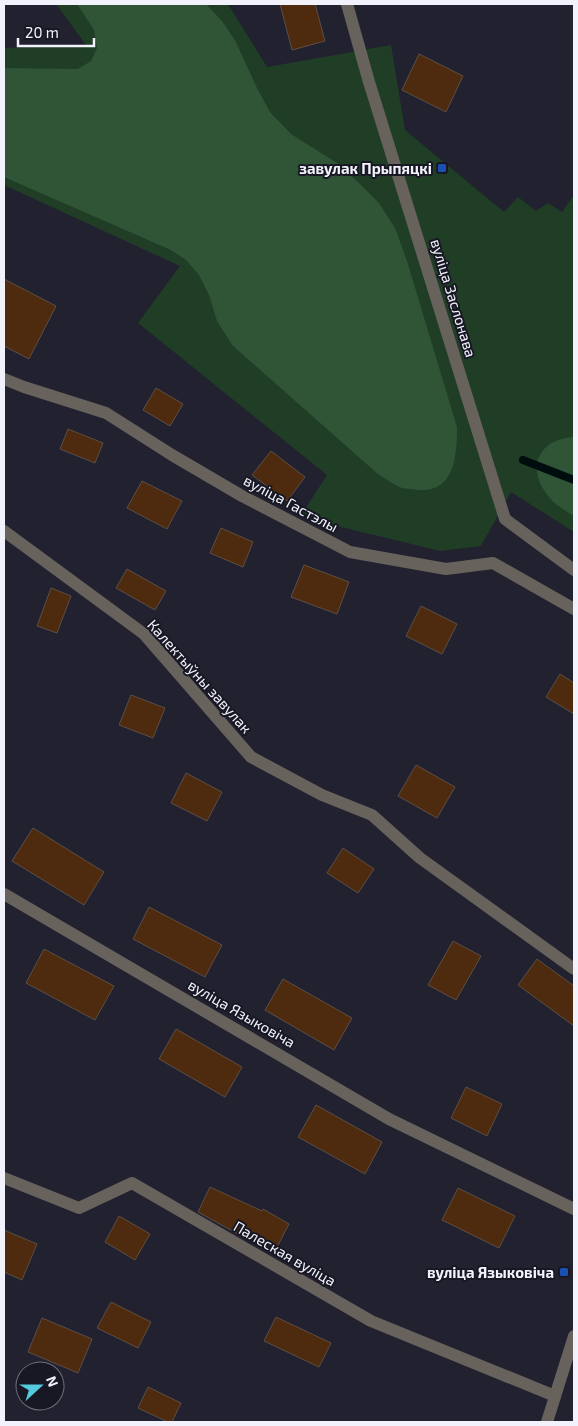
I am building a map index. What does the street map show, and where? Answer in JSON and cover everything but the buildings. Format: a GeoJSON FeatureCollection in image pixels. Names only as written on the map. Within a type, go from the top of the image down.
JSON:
{"type":"FeatureCollection","features":[{"type":"Feature","properties":{"kind":"street","name":"вуліца Заслонава"},"geometry":{"type":"LineString","coordinates":[[347,4],[369,82],[505,518],[574,570]]}},
{"type":"Feature","properties":{"kind":"street","name":"вуліца Гастэлы"},"geometry":{"type":"LineString","coordinates":[[4,379],[106,413],[242,496],[350,552],[446,569],[493,563],[574,609]]}},
{"type":"Feature","properties":{"kind":"street","name":"Калектыўны завулак"},"geometry":{"type":"LineString","coordinates":[[4,531],[144,634],[251,757],[322,795],[372,815],[420,858],[574,969]]}},
{"type":"Feature","properties":{"kind":"street","name":"вуліца Языковіча"},"geometry":{"type":"LineString","coordinates":[[4,894],[389,1119],[574,1206]]}},
{"type":"Feature","properties":{"kind":"street","name":"Палеская вуліца"},"geometry":{"type":"LineString","coordinates":[[4,1178],[79,1208],[132,1183],[371,1321],[555,1396]]}},
{"type":"Feature","properties":{"kind":"street"},"geometry":{"type":"LineString","coordinates":[[547,1422],[574,1336]]}},
{"type":"Feature","properties":{"kind":"green space"},"geometry":{"type":"Polygon","coordinates":[[[56,4],[228,4],[267,67],[391,45],[405,130],[504,212],[518,197],[536,211],[548,203],[562,212],[574,195],[574,532],[511,492],[481,546],[440,551],[300,517],[327,475],[138,323],[180,266],[4,185],[4,48],[86,45],[56,4]]]}},
{"type":"Feature","properties":{"kind":"green space"},"geometry":{"type":"Polygon","coordinates":[[[77,4],[206,4],[222,21],[235,40],[270,112],[291,134],[337,163],[379,203],[395,228],[407,261],[457,427],[454,460],[447,479],[440,485],[430,489],[418,490],[402,488],[379,475],[232,345],[217,321],[209,295],[199,275],[186,260],[171,250],[4,177],[4,68],[78,69],[91,61],[97,48],[94,30],[77,4]]]}},
{"type":"Feature","properties":{"kind":"green space"},"geometry":{"type":"Polygon","coordinates":[[[574,437],[574,516],[557,505],[549,497],[538,476],[537,466],[539,457],[544,449],[562,439],[574,437]]]}},
{"type":"Feature","properties":{"kind":"waterway"},"geometry":{"type":"LineString","coordinates":[[523,460],[574,480]]}},
{"type":"Feature","properties":{"kind":"place","name":"завулак Прыпяцкі"},"geometry":{"type":"Point","coordinates":[442,168]}},
{"type":"Feature","properties":{"kind":"place","name":"вуліца Языковіча"},"geometry":{"type":"Point","coordinates":[564,1272]}}]}
